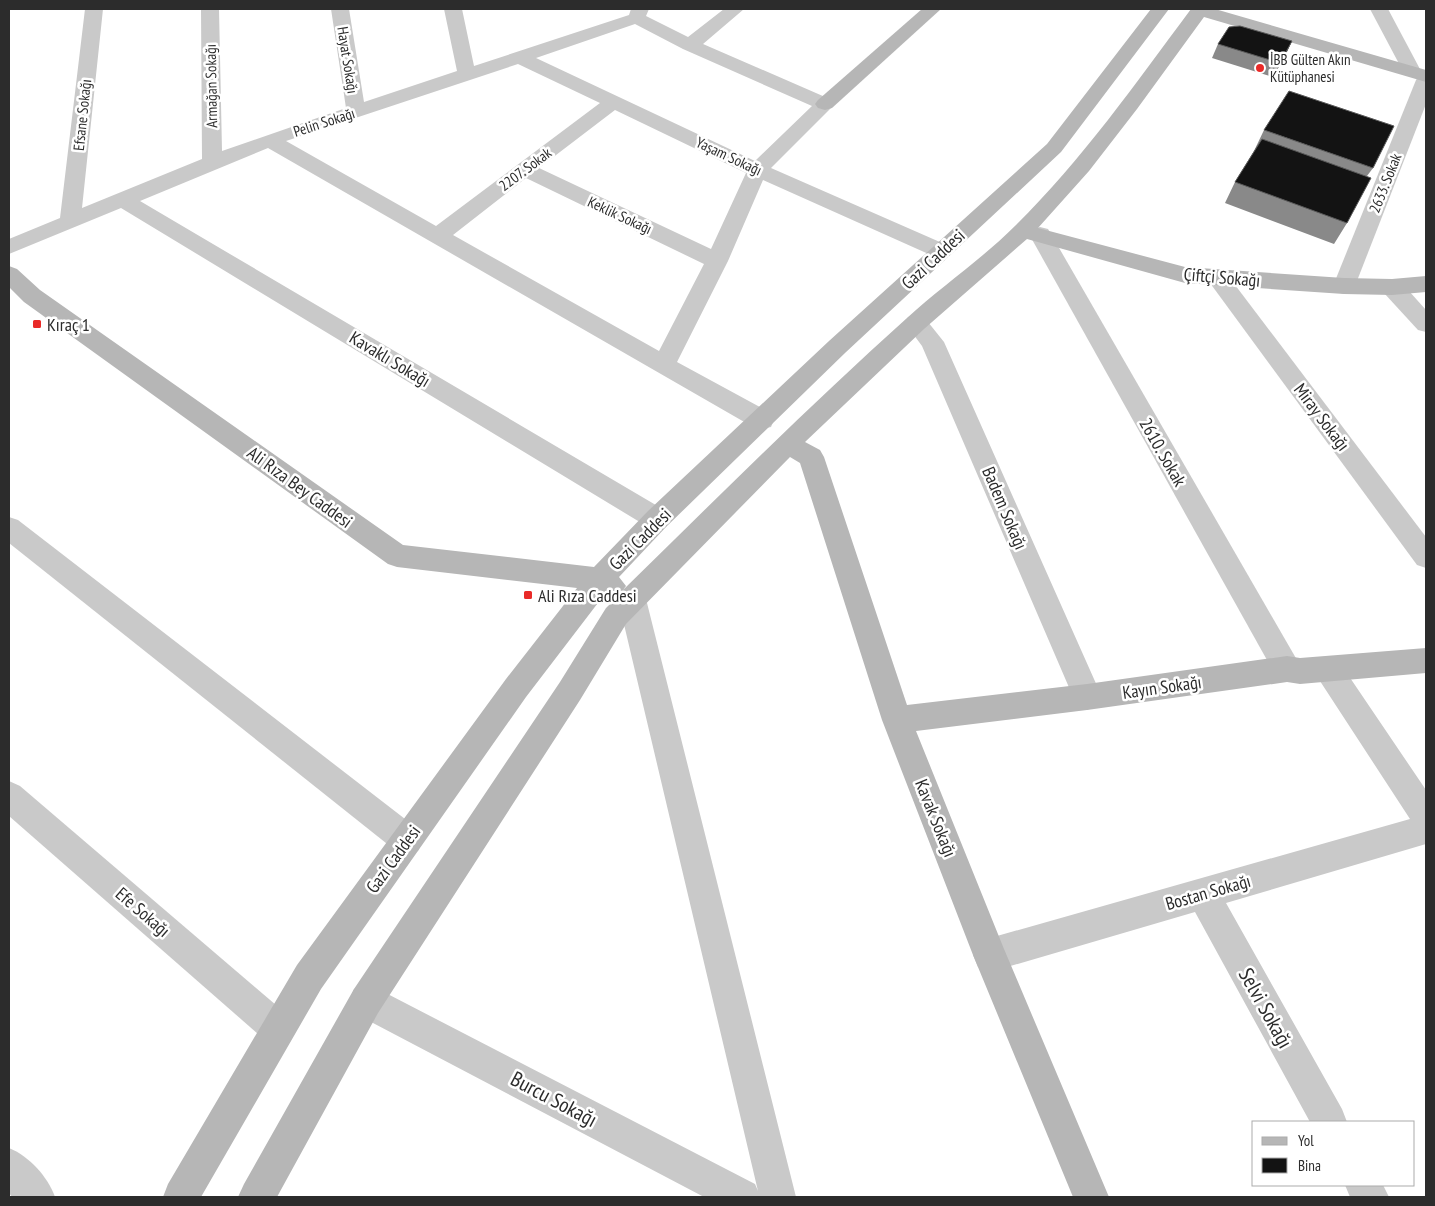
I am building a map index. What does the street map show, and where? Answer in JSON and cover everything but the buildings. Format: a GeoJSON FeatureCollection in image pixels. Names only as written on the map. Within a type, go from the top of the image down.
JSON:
{"type":"FeatureCollection","features":[{"type":"Feature","properties":{"kind":"main road"},"geometry":{"type":"LineString","coordinates":[[825,104],[932,9]]}},
{"type":"Feature","properties":{"kind":"main road","name":"Gazi Caddesi"},"geometry":{"type":"LineString","coordinates":[[181,1197],[309,977],[516,688],[600,579],[657,519],[837,347],[1054,148],[1160,9]]}},
{"type":"Feature","properties":{"kind":"main road"},"geometry":{"type":"LineString","coordinates":[[1200,9],[1421,75]]}},
{"type":"Feature","properties":{"kind":"main road","name":"Gazi Caddesi"},"geometry":{"type":"LineString","coordinates":[[257,1197],[366,1001],[570,691],[616,616],[787,444],[916,323],[1031,233],[1130,106],[1200,9]]}},
{"type":"Feature","properties":{"kind":"main road","name":"Çiftçi Sokağı"},"geometry":{"type":"LineString","coordinates":[[1031,233],[1185,276],[1344,286],[1392,287],[1426,284]]}},
{"type":"Feature","properties":{"kind":"main road","name":"Ali Rıza Bey Caddesi"},"geometry":{"type":"LineString","coordinates":[[9,274],[32,296],[397,556],[600,579],[632,599]]}},
{"type":"Feature","properties":{"kind":"main road","name":"Kavak Sokağı"},"geometry":{"type":"LineString","coordinates":[[787,444],[811,457],[897,720],[990,955],[1091,1197]]}},
{"type":"Feature","properties":{"kind":"main road","name":"Kayın Sokağı"},"geometry":{"type":"LineString","coordinates":[[897,720],[1087,697],[1287,669],[1300,671],[1426,660]]}},
{"type":"Feature","properties":{"kind":"street","name":"Efsane Sokağı"},"geometry":{"type":"LineString","coordinates":[[70,222],[94,9]]}},
{"type":"Feature","properties":{"kind":"street","name":"Armağan Sokağı"},"geometry":{"type":"LineString","coordinates":[[210,9],[212,162]]}},
{"type":"Feature","properties":{"kind":"street","name":"Hayat Sokağı"},"geometry":{"type":"LineString","coordinates":[[340,9],[356,111]]}},
{"type":"Feature","properties":{"kind":"street"},"geometry":{"type":"LineString","coordinates":[[453,9],[467,75]]}},
{"type":"Feature","properties":{"kind":"street"},"geometry":{"type":"LineString","coordinates":[[690,45],[735,9]]}},
{"type":"Feature","properties":{"kind":"street"},"geometry":{"type":"LineString","coordinates":[[1379,9],[1421,75]]}},
{"type":"Feature","properties":{"kind":"street","name":"Pelin Sokağı"},"geometry":{"type":"LineString","coordinates":[[9,247],[269,140],[519,57],[626,14]]}},
{"type":"Feature","properties":{"kind":"street"},"geometry":{"type":"LineString","coordinates":[[626,14],[690,45],[825,104],[758,170],[717,261],[664,365]]}},
{"type":"Feature","properties":{"kind":"street","name":"Yaşam Sokağı"},"geometry":{"type":"LineString","coordinates":[[519,57],[758,170],[941,251]]}},
{"type":"Feature","properties":{"kind":"street","name":"2633. Sokak"},"geometry":{"type":"LineString","coordinates":[[1344,286],[1421,75]]}},
{"type":"Feature","properties":{"kind":"street","name":"2207. Sokak"},"geometry":{"type":"LineString","coordinates":[[437,236],[613,102]]}},
{"type":"Feature","properties":{"kind":"street"},"geometry":{"type":"LineString","coordinates":[[269,140],[762,420]]}},
{"type":"Feature","properties":{"kind":"street","name":"Keklik Sokağı"},"geometry":{"type":"LineString","coordinates":[[524,170],[717,261]]}},
{"type":"Feature","properties":{"kind":"street","name":"Kavaklı Sokağı"},"geometry":{"type":"LineString","coordinates":[[124,200],[657,519]]}},
{"type":"Feature","properties":{"kind":"street","name":"2610. Sokak"},"geometry":{"type":"LineString","coordinates":[[1031,233],[1287,669]]}},
{"type":"Feature","properties":{"kind":"street","name":"Miray Sokağı"},"geometry":{"type":"LineString","coordinates":[[1218,278],[1426,557]]}},
{"type":"Feature","properties":{"kind":"street"},"geometry":{"type":"LineString","coordinates":[[1392,287],[1426,324]]}},
{"type":"Feature","properties":{"kind":"street","name":"Badem Sokağı"},"geometry":{"type":"LineString","coordinates":[[916,323],[932,342],[1087,697]]}},
{"type":"Feature","properties":{"kind":"street"},"geometry":{"type":"LineString","coordinates":[[9,528],[407,840]]}},
{"type":"Feature","properties":{"kind":"street"},"geometry":{"type":"LineString","coordinates":[[632,599],[778,1197]]}},
{"type":"Feature","properties":{"kind":"street"},"geometry":{"type":"LineString","coordinates":[[1328,669],[1426,816]]}},
{"type":"Feature","properties":{"kind":"street","name":"Efe Sokağı"},"geometry":{"type":"LineString","coordinates":[[9,796],[278,1029]]}},
{"type":"Feature","properties":{"kind":"street","name":"Bostan Sokağı"},"geometry":{"type":"LineString","coordinates":[[990,955],[1426,829]]}},
{"type":"Feature","properties":{"kind":"street","name":"Selvi Sokağı"},"geometry":{"type":"LineString","coordinates":[[1203,894],[1328,1121]]}},
{"type":"Feature","properties":{"kind":"street","name":"Burcu Sokağı"},"geometry":{"type":"LineString","coordinates":[[366,1001],[742,1197]]}},
{"type":"Feature","properties":{"kind":"street"},"geometry":{"type":"LineString","coordinates":[[9,1166],[37,1197]]}},
{"type":"Feature","properties":{"kind":"place","name":"İBB Gülten Akın Kütüphanesi"},"geometry":{"type":"Point","coordinates":[1260,68]}},
{"type":"Feature","properties":{"kind":"place","name":"Kıraç 1"},"geometry":{"type":"Point","coordinates":[37,324]}},
{"type":"Feature","properties":{"kind":"place","name":"Ali Rıza Caddesi"},"geometry":{"type":"Point","coordinates":[528,595]}}]}
